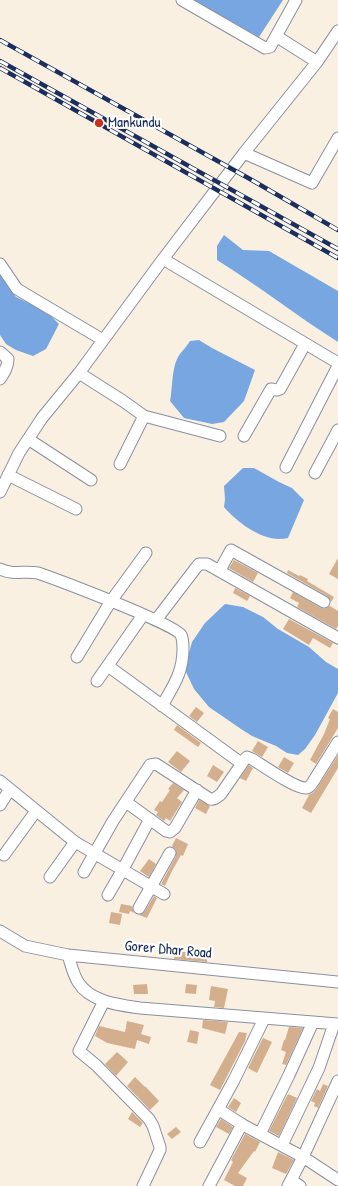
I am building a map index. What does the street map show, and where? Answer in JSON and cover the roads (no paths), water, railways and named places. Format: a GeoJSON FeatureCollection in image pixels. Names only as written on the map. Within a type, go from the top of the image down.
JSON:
{"type":"FeatureCollection","features":[{"type":"Feature","properties":{"kind":"street"},"geometry":{"type":"LineString","coordinates":[[182,0],[265,48],[270,47],[296,0]]}},
{"type":"Feature","properties":{"kind":"street"},"geometry":{"type":"LineString","coordinates":[[1,488],[28,439],[42,418],[79,373],[244,152],[317,62],[338,31]]}},
{"type":"Feature","properties":{"kind":"street"},"geometry":{"type":"LineString","coordinates":[[276,36],[317,62]]}},
{"type":"Feature","properties":{"kind":"street"},"geometry":{"type":"LineString","coordinates":[[244,152],[312,183],[338,138]]}},
{"type":"Feature","properties":{"kind":"street"},"geometry":{"type":"LineString","coordinates":[[163,259],[338,363]]}},
{"type":"Feature","properties":{"kind":"street"},"geometry":{"type":"LineString","coordinates":[[0,264],[17,289],[103,340]]}},
{"type":"Feature","properties":{"kind":"street"},"geometry":{"type":"LineString","coordinates":[[244,436],[271,389],[280,389],[305,344]]}},
{"type":"Feature","properties":{"kind":"street"},"geometry":{"type":"LineString","coordinates":[[0,352],[8,359],[7,368],[0,379]]}},
{"type":"Feature","properties":{"kind":"street"},"geometry":{"type":"LineString","coordinates":[[286,467],[338,366]]}},
{"type":"Feature","properties":{"kind":"street"},"geometry":{"type":"LineString","coordinates":[[79,373],[123,400],[144,416],[220,436]]}},
{"type":"Feature","properties":{"kind":"street"},"geometry":{"type":"LineString","coordinates":[[120,464],[144,416]]}},
{"type":"Feature","properties":{"kind":"street"},"geometry":{"type":"LineString","coordinates":[[315,473],[338,430]]}},
{"type":"Feature","properties":{"kind":"street"},"geometry":{"type":"LineString","coordinates":[[28,439],[91,480]]}},
{"type":"Feature","properties":{"kind":"street"},"geometry":{"type":"LineString","coordinates":[[8,475],[76,509]]}},
{"type":"Feature","properties":{"kind":"street"},"geometry":{"type":"LineString","coordinates":[[220,570],[230,550],[324,602]]}},
{"type":"Feature","properties":{"kind":"street"},"geometry":{"type":"LineString","coordinates":[[77,657],[111,601],[146,553]]}},
{"type":"Feature","properties":{"kind":"street"},"geometry":{"type":"LineString","coordinates":[[156,620],[200,564],[207,564],[338,638]]}},
{"type":"Feature","properties":{"kind":"street"},"geometry":{"type":"LineString","coordinates":[[0,569],[14,573],[38,573],[156,620],[180,633],[183,641],[183,663],[181,672],[162,706]]}},
{"type":"Feature","properties":{"kind":"street"},"geometry":{"type":"LineString","coordinates":[[97,681],[143,615]]}},
{"type":"Feature","properties":{"kind":"street"},"geometry":{"type":"LineString","coordinates":[[108,666],[241,763]]}},
{"type":"Feature","properties":{"kind":"street"},"geometry":{"type":"LineString","coordinates":[[84,872],[113,821],[146,770],[152,764],[159,766],[210,799],[216,798],[245,758],[249,757],[292,784],[306,788],[313,782],[338,742]]}},
{"type":"Feature","properties":{"kind":"street"},"geometry":{"type":"LineString","coordinates":[[0,782],[75,842],[164,894]]}},
{"type":"Feature","properties":{"kind":"street"},"geometry":{"type":"LineString","coordinates":[[0,805],[10,790]]}},
{"type":"Feature","properties":{"kind":"street"},"geometry":{"type":"LineString","coordinates":[[126,802],[168,832],[173,831],[197,790]]}},
{"type":"Feature","properties":{"kind":"street"},"geometry":{"type":"LineString","coordinates":[[4,855],[36,811]]}},
{"type":"Feature","properties":{"kind":"street"},"geometry":{"type":"LineString","coordinates":[[108,895],[150,819]]}},
{"type":"Feature","properties":{"kind":"street"},"geometry":{"type":"LineString","coordinates":[[50,878],[75,842]]}},
{"type":"Feature","properties":{"kind":"street"},"geometry":{"type":"LineString","coordinates":[[139,908],[170,853]]}},
{"type":"Feature","properties":{"kind":"street","name":"Gorer Dhar Road"},"geometry":{"type":"LineString","coordinates":[[0,931],[25,946],[68,956],[338,982]]}},
{"type":"Feature","properties":{"kind":"street"},"geometry":{"type":"LineString","coordinates":[[68,956],[77,981],[86,991],[104,1001],[140,1008],[336,1024],[319,1068],[282,1146]]}},
{"type":"Feature","properties":{"kind":"street"},"geometry":{"type":"LineString","coordinates":[[104,1001],[79,1051],[101,1070],[149,1119],[153,1126],[160,1150],[143,1186]]}},
{"type":"Feature","properties":{"kind":"street"},"geometry":{"type":"LineString","coordinates":[[200,1142],[264,1019]]}},
{"type":"Feature","properties":{"kind":"street"},"geometry":{"type":"LineString","coordinates":[[260,1134],[313,1022]]}},
{"type":"Feature","properties":{"kind":"street"},"geometry":{"type":"LineString","coordinates":[[293,1184],[303,1157],[338,1081]]}},
{"type":"Feature","properties":{"kind":"street"},"geometry":{"type":"LineString","coordinates":[[218,1109],[242,1124],[303,1157],[338,1180]]}},
{"type":"Feature","properties":{"kind":"street"},"geometry":{"type":"LineString","coordinates":[[210,1186],[242,1124]]}},
{"type":"Feature","properties":{"kind":"water"},"geometry":{"type":"Polygon","coordinates":[[[193,0],[283,0],[259,37],[193,0]]]}},
{"type":"Feature","properties":{"kind":"water"},"geometry":{"type":"Polygon","coordinates":[[[224,235],[243,250],[269,251],[338,291],[338,342],[217,260],[217,246],[224,235]]]}},
{"type":"Feature","properties":{"kind":"water"},"geometry":{"type":"Polygon","coordinates":[[[0,274],[16,297],[47,312],[59,324],[46,349],[33,356],[16,350],[6,344],[0,335],[0,274]]]}},
{"type":"Feature","properties":{"kind":"water"},"geometry":{"type":"Polygon","coordinates":[[[199,340],[255,370],[244,401],[224,422],[212,424],[184,418],[170,401],[177,359],[190,341],[199,340]]]}},
{"type":"Feature","properties":{"kind":"water"},"geometry":{"type":"Polygon","coordinates":[[[243,468],[254,468],[292,488],[304,500],[288,538],[270,538],[261,535],[244,525],[224,507],[224,486],[243,468]]]}},
{"type":"Feature","properties":{"kind":"water"},"geometry":{"type":"Polygon","coordinates":[[[225,604],[243,607],[263,617],[278,629],[309,647],[326,662],[338,669],[338,693],[315,735],[305,749],[298,755],[287,753],[276,746],[252,736],[209,707],[194,689],[186,672],[186,664],[192,642],[205,623],[225,604]]]}},
{"type":"Feature","properties":{"kind":"railway"},"geometry":{"type":"LineString","coordinates":[[0,40],[250,179],[338,230]]}},
{"type":"Feature","properties":{"kind":"railway"},"geometry":{"type":"LineString","coordinates":[[0,61],[338,249]]}},
{"type":"Feature","properties":{"kind":"railway"},"geometry":{"type":"LineString","coordinates":[[0,68],[338,258]]}},
{"type":"Feature","properties":{"kind":"place","name":"Mankundu"},"geometry":{"type":"Point","coordinates":[99,123]}}]}
